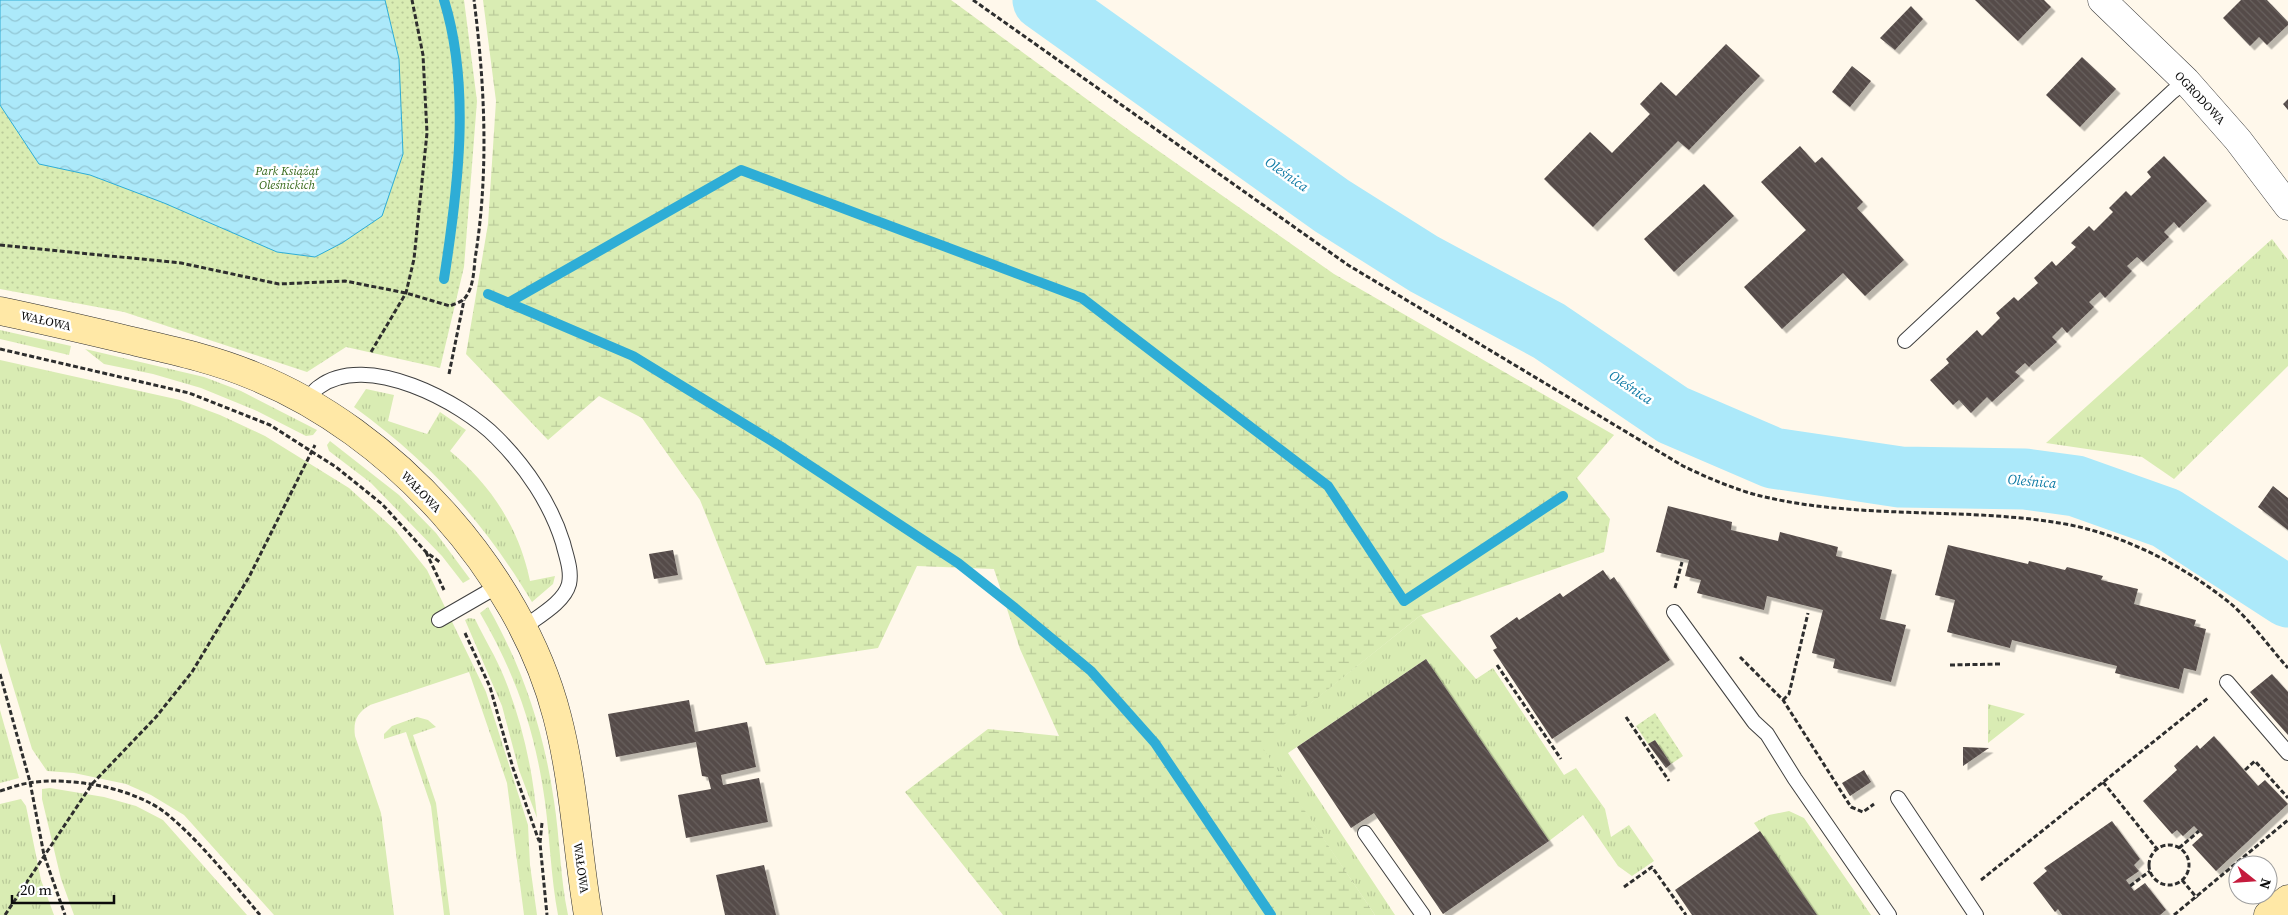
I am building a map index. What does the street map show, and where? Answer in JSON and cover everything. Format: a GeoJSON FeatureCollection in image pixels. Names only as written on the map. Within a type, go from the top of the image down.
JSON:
{"type":"FeatureCollection","features":[{"type":"Feature","properties":{"kind":"street","name":"OGRODOWA"},"geometry":{"type":"LineString","coordinates":[[2102,0],[2186,82],[2238,140],[2288,206]]}},
{"type":"Feature","properties":{"kind":"street","name":"WAŁOWA"},"geometry":{"type":"LineString","coordinates":[[0,311],[205,358],[256,376],[306,401],[334,418],[410,479],[449,521],[498,586],[523,628],[543,671],[557,715],[569,773],[580,867],[588,915]]}},
{"type":"Feature","properties":{"kind":"street"},"geometry":{"type":"LineString","coordinates":[[2268,915],[2288,899]]}},
{"type":"Feature","properties":{"kind":"lane"},"geometry":{"type":"LineString","coordinates":[[1904,341],[2172,92],[2186,82]]}},
{"type":"Feature","properties":{"kind":"lane"},"geometry":{"type":"LineString","coordinates":[[306,401],[319,387],[337,378],[357,376],[381,377],[439,396],[467,414],[496,437],[541,494],[558,530],[569,564],[568,585],[558,601],[523,628]]}},
{"type":"Feature","properties":{"kind":"lane"},"geometry":{"type":"LineString","coordinates":[[439,620],[498,586]]}},
{"type":"Feature","properties":{"kind":"lane"},"geometry":{"type":"LineString","coordinates":[[1674,612],[1754,722],[1767,734],[1889,915]]}},
{"type":"Feature","properties":{"kind":"lane"},"geometry":{"type":"LineString","coordinates":[[2227,682],[2288,753]]}},
{"type":"Feature","properties":{"kind":"lane"},"geometry":{"type":"LineString","coordinates":[[1898,798],[1976,915]]}},
{"type":"Feature","properties":{"kind":"lane"},"geometry":{"type":"LineString","coordinates":[[1365,833],[1423,915]]}},
{"type":"Feature","properties":{"kind":"path"},"geometry":{"type":"LineString","coordinates":[[357,376],[406,293],[414,259],[427,133],[423,56],[412,0]]}},
{"type":"Feature","properties":{"kind":"path"},"geometry":{"type":"LineString","coordinates":[[439,396],[452,367],[464,299],[472,284],[481,222],[484,148],[483,69],[474,0]]}},
{"type":"Feature","properties":{"kind":"path"},"geometry":{"type":"LineString","coordinates":[[973,0],[1348,265],[1683,466],[1720,484],[1790,501],[1846,508],[2017,518],[2055,522],[2092,530],[2127,542],[2160,558],[2197,580],[2231,604],[2288,668]]}},
{"type":"Feature","properties":{"kind":"path"},"geometry":{"type":"LineString","coordinates":[[0,245],[181,263],[279,284],[345,281],[406,293],[450,306],[464,299]]}},
{"type":"Feature","properties":{"kind":"path"},"geometry":{"type":"LineString","coordinates":[[0,349],[189,393],[270,425],[336,467],[382,504],[426,552],[444,565],[471,602]]}},
{"type":"Feature","properties":{"kind":"path"},"geometry":{"type":"LineString","coordinates":[[5,915],[92,784],[156,717],[192,672],[249,578],[311,451],[334,418]]}},
{"type":"Feature","properties":{"kind":"path"},"geometry":{"type":"LineString","coordinates":[[426,552],[490,688],[513,768],[540,844]]}},
{"type":"Feature","properties":{"kind":"path"},"geometry":{"type":"LineString","coordinates":[[1674,592],[1682,562]]}},
{"type":"Feature","properties":{"kind":"path"},"geometry":{"type":"LineString","coordinates":[[1783,700],[1789,694],[1808,613]]}},
{"type":"Feature","properties":{"kind":"path"},"geometry":{"type":"LineString","coordinates":[[1736,653],[1783,700],[1851,807],[1863,812],[1878,801]]}},
{"type":"Feature","properties":{"kind":"path"},"geometry":{"type":"LineString","coordinates":[[1950,665],[2000,664]]}},
{"type":"Feature","properties":{"kind":"path"},"geometry":{"type":"LineString","coordinates":[[1497,666],[1561,759]]}},
{"type":"Feature","properties":{"kind":"path"},"geometry":{"type":"LineString","coordinates":[[0,674],[30,782],[44,855],[66,915]]}},
{"type":"Feature","properties":{"kind":"path"},"geometry":{"type":"LineString","coordinates":[[1963,895],[2227,682]]}},
{"type":"Feature","properties":{"kind":"path"},"geometry":{"type":"LineString","coordinates":[[1626,717],[1669,781]]}},
{"type":"Feature","properties":{"kind":"path"},"geometry":{"type":"LineString","coordinates":[[2245,770],[2255,761],[2288,798]]}},
{"type":"Feature","properties":{"kind":"path"},"geometry":{"type":"LineString","coordinates":[[0,791],[30,782],[92,784],[139,797],[167,814],[232,882],[260,915]]}},
{"type":"Feature","properties":{"kind":"path"},"geometry":{"type":"LineString","coordinates":[[2103,782],[2157,849]]}},
{"type":"Feature","properties":{"kind":"path"},"geometry":{"type":"LineString","coordinates":[[542,815],[540,844],[547,915]]}},
{"type":"Feature","properties":{"kind":"path"},"geometry":{"type":"LineString","coordinates":[[2174,915],[2288,820]]}},
{"type":"Feature","properties":{"kind":"path"},"geometry":{"type":"LineString","coordinates":[[2180,848],[2199,831]]}},
{"type":"Feature","properties":{"kind":"path"},"geometry":{"type":"LineString","coordinates":[[2169,845],[2180,848],[2185,854],[2189,865],[2182,880],[2174,884],[2161,884],[2155,880],[2150,870],[2150,860],[2157,849],[2169,845]]}},
{"type":"Feature","properties":{"kind":"path"},"geometry":{"type":"LineString","coordinates":[[1624,887],[1652,867],[1686,915]]}},
{"type":"Feature","properties":{"kind":"path"},"geometry":{"type":"LineString","coordinates":[[2130,886],[2150,870]]}},
{"type":"Feature","properties":{"kind":"path"},"geometry":{"type":"LineString","coordinates":[[2182,880],[2196,898]]}},
{"type":"Feature","properties":{"kind":"green space","name":"Park Książąt Oleśnickich"},"geometry":{"type":"Polygon","coordinates":[[[0,0],[464,0],[477,101],[464,267],[440,368],[346,347],[307,372],[124,312],[0,289],[0,0]]]}},
{"type":"Feature","properties":{"kind":"green space"},"geometry":{"type":"Polygon","coordinates":[[[483,0],[951,0],[1133,133],[1334,274],[1614,435],[1577,478],[1610,519],[1604,552],[1421,615],[1260,744],[1375,915],[1003,915],[905,792],[988,729],[1059,736],[1020,649],[994,569],[917,566],[878,648],[766,665],[700,500],[642,418],[599,396],[548,440],[466,354],[488,224],[496,101],[483,0]]]}},
{"type":"Feature","properties":{"kind":"green space"},"geometry":{"type":"Polygon","coordinates":[[[2272,239],[2288,260],[2288,366],[2174,479],[2142,457],[2046,443],[2272,239]]]}},
{"type":"Feature","properties":{"kind":"green space"},"geometry":{"type":"Polygon","coordinates":[[[0,330],[71,346],[69,355],[0,339],[0,330]]]}},
{"type":"Feature","properties":{"kind":"green space"},"geometry":{"type":"Polygon","coordinates":[[[85,349],[204,377],[241,391],[317,430],[313,435],[306,436],[257,411],[201,388],[153,374],[104,364],[85,349]]]}},
{"type":"Feature","properties":{"kind":"green space"},"geometry":{"type":"Polygon","coordinates":[[[0,360],[180,400],[220,415],[265,436],[349,488],[395,530],[427,570],[486,692],[528,825],[530,865],[537,915],[524,915],[507,783],[469,672],[370,705],[359,714],[355,722],[355,736],[381,813],[394,915],[274,915],[184,815],[151,795],[126,784],[74,773],[47,771],[32,749],[0,643],[0,360]]]}},
{"type":"Feature","properties":{"kind":"green space"},"geometry":{"type":"Polygon","coordinates":[[[366,389],[394,395],[388,421],[427,434],[440,412],[466,430],[450,451],[479,479],[502,509],[519,543],[530,581],[555,576],[553,584],[532,602],[495,546],[453,495],[407,449],[354,407],[366,389]]]}},
{"type":"Feature","properties":{"kind":"green space"},"geometry":{"type":"Polygon","coordinates":[[[330,441],[399,495],[436,533],[470,579],[463,583],[442,556],[371,483],[329,451],[327,445],[330,441]]]}},
{"type":"Feature","properties":{"kind":"green space"},"geometry":{"type":"Polygon","coordinates":[[[488,607],[512,653],[538,725],[550,775],[568,915],[558,915],[545,802],[530,727],[514,681],[480,613],[488,607]]]}},
{"type":"Feature","properties":{"kind":"green space"},"geometry":{"type":"Polygon","coordinates":[[[1421,615],[1476,679],[1493,668],[1564,775],[1576,768],[1605,809],[1611,837],[1629,825],[1654,861],[1632,876],[1618,866],[1583,815],[1549,841],[1426,659],[1288,753],[1395,915],[1375,915],[1259,744],[1421,615]]]}},
{"type":"Feature","properties":{"kind":"green space"},"geometry":{"type":"Polygon","coordinates":[[[469,618],[475,619],[497,662],[516,711],[526,746],[537,818],[519,770],[502,706],[465,620],[469,618]]]}},
{"type":"Feature","properties":{"kind":"green space"},"geometry":{"type":"Polygon","coordinates":[[[1988,704],[2025,714],[1988,743],[1988,704]]]}},
{"type":"Feature","properties":{"kind":"green space"},"geometry":{"type":"Polygon","coordinates":[[[0,710],[19,778],[0,783],[0,710]]]}},
{"type":"Feature","properties":{"kind":"green space"},"geometry":{"type":"Polygon","coordinates":[[[1655,713],[1683,756],[1671,764],[1655,740],[1648,744],[1636,726],[1655,713]]]}},
{"type":"Feature","properties":{"kind":"green space"},"geometry":{"type":"Polygon","coordinates":[[[417,717],[428,720],[436,727],[413,735],[436,803],[450,915],[444,915],[431,806],[406,732],[384,739],[384,734],[392,726],[417,717]]]}},
{"type":"Feature","properties":{"kind":"green space"},"geometry":{"type":"Polygon","coordinates":[[[50,788],[104,797],[136,806],[163,820],[247,915],[74,915],[61,879],[42,799],[42,789],[50,788]]]}},
{"type":"Feature","properties":{"kind":"green space"},"geometry":{"type":"Polygon","coordinates":[[[21,799],[26,806],[41,880],[54,915],[0,915],[0,804],[21,799]]]}},
{"type":"Feature","properties":{"kind":"green space"},"geometry":{"type":"Polygon","coordinates":[[[1789,811],[1804,818],[1871,915],[1817,915],[1754,823],[1769,815],[1789,811]]]}},
{"type":"Feature","properties":{"kind":"water"},"geometry":{"type":"Polygon","coordinates":[[[0,0],[385,0],[399,59],[403,154],[382,216],[342,243],[315,257],[277,252],[164,203],[90,175],[39,164],[0,105],[0,0]]]}},
{"type":"Feature","properties":{"kind":"building"},"geometry":{"type":"Polygon","coordinates":[[[1975,0],[2044,0],[2051,7],[2018,41],[1975,0]]]}},
{"type":"Feature","properties":{"kind":"building"},"geometry":{"type":"Polygon","coordinates":[[[2241,0],[2267,0],[2288,22],[2288,25],[2267,45],[2259,37],[2250,46],[2223,18],[2241,0]]]}},
{"type":"Feature","properties":{"kind":"building"},"geometry":{"type":"Polygon","coordinates":[[[1911,6],[1923,19],[1895,50],[1880,38],[1911,6]]]}},
{"type":"Feature","properties":{"kind":"building"},"geometry":{"type":"Polygon","coordinates":[[[1726,44],[1760,76],[1689,150],[1678,141],[1593,227],[1544,179],[1590,132],[1612,153],[1650,114],[1640,104],[1661,82],[1676,96],[1726,44]]]}},
{"type":"Feature","properties":{"kind":"building"},"geometry":{"type":"Polygon","coordinates":[[[2082,57],[2116,89],[2080,127],[2046,95],[2082,57]]]}},
{"type":"Feature","properties":{"kind":"building"},"geometry":{"type":"Polygon","coordinates":[[[1852,66],[1871,81],[1850,107],[1832,92],[1852,66]]]}},
{"type":"Feature","properties":{"kind":"building"},"geometry":{"type":"Polygon","coordinates":[[[2288,99],[2288,110],[2283,104],[2288,99]]]}},
{"type":"Feature","properties":{"kind":"building"},"geometry":{"type":"Polygon","coordinates":[[[1800,146],[1815,163],[1822,157],[1863,202],[1857,208],[1904,260],[1865,296],[1843,273],[1782,329],[1744,287],[1806,230],[1761,182],[1800,146]]]}},
{"type":"Feature","properties":{"kind":"building"},"geometry":{"type":"Polygon","coordinates":[[[2164,156],[2207,201],[2179,228],[2174,222],[2164,232],[2169,237],[2143,262],[2137,257],[2127,266],[2132,271],[2105,298],[2100,292],[2089,302],[2094,307],[2067,333],[2062,327],[2052,337],[2057,342],[2029,367],[2025,363],[2015,372],[2020,376],[1992,402],[1987,397],[1971,413],[1959,400],[1953,405],[1930,380],[1949,363],[1946,359],[1977,330],[1982,336],[2000,318],[1996,313],[2014,297],[2018,301],[2038,283],[2034,278],[2052,261],[2056,266],[2076,247],[2071,243],[2089,226],[2094,231],[2113,212],[2109,208],[2126,191],[2131,196],[2151,177],[2147,172],[2164,156]]]}},
{"type":"Feature","properties":{"kind":"building"},"geometry":{"type":"Polygon","coordinates":[[[1704,184],[1734,216],[1674,272],[1644,239],[1704,184]]]}},
{"type":"Feature","properties":{"kind":"building"},"geometry":{"type":"Polygon","coordinates":[[[2273,486],[2288,498],[2288,530],[2258,507],[2273,486]]]}},
{"type":"Feature","properties":{"kind":"building"},"geometry":{"type":"Polygon","coordinates":[[[1668,506],[1732,522],[1731,530],[1778,541],[1780,532],[1838,547],[1836,556],[1892,570],[1880,619],[1906,625],[1891,682],[1833,668],[1835,659],[1812,653],[1823,610],[1767,596],[1764,610],[1697,593],[1701,580],[1685,576],[1689,560],[1656,552],[1668,506]]]}},
{"type":"Feature","properties":{"kind":"building"},"geometry":{"type":"Polygon","coordinates":[[[1948,545],[2028,564],[2029,561],[2065,570],[2067,567],[2103,576],[2101,580],[2138,589],[2134,604],[2196,620],[2194,626],[2206,629],[2196,671],[2184,668],[2179,689],[2115,673],[2117,666],[2012,640],[2010,648],[1947,632],[1955,600],[1935,595],[1948,545]]]}},
{"type":"Feature","properties":{"kind":"building"},"geometry":{"type":"Polygon","coordinates":[[[673,550],[678,575],[654,579],[649,554],[673,550]]]}},
{"type":"Feature","properties":{"kind":"building"},"geometry":{"type":"Polygon","coordinates":[[[1603,570],[1610,580],[1614,577],[1670,660],[1552,739],[1493,650],[1497,648],[1490,636],[1517,617],[1519,620],[1560,593],[1563,597],[1603,570]]]}},
{"type":"Feature","properties":{"kind":"building"},"geometry":{"type":"Polygon","coordinates":[[[1426,659],[1549,841],[1443,914],[1374,813],[1351,828],[1297,747],[1426,659]]]}},
{"type":"Feature","properties":{"kind":"building"},"geometry":{"type":"Polygon","coordinates":[[[2272,674],[2288,692],[2288,735],[2250,692],[2272,674]]]}},
{"type":"Feature","properties":{"kind":"building"},"geometry":{"type":"Polygon","coordinates":[[[689,700],[695,732],[747,722],[756,767],[721,775],[723,785],[759,778],[768,822],[686,838],[678,795],[711,789],[708,777],[702,776],[696,742],[616,757],[608,714],[689,700]]]}},
{"type":"Feature","properties":{"kind":"building"},"geometry":{"type":"Polygon","coordinates":[[[2214,736],[2258,786],[2265,780],[2288,804],[2233,855],[2228,855],[2228,860],[2216,871],[2192,845],[2203,835],[2194,826],[2183,836],[2177,830],[2172,834],[2143,801],[2177,770],[2174,766],[2197,745],[2200,749],[2214,736]]]}},
{"type":"Feature","properties":{"kind":"building"},"geometry":{"type":"Polygon","coordinates":[[[1655,740],[1671,764],[1666,768],[1648,744],[1655,740]]]}},
{"type":"Feature","properties":{"kind":"building"},"geometry":{"type":"Polygon","coordinates":[[[1963,747],[1989,748],[1963,766],[1963,747]]]}},
{"type":"Feature","properties":{"kind":"building"},"geometry":{"type":"Polygon","coordinates":[[[1864,770],[1871,782],[1850,796],[1842,783],[1864,770]]]}},
{"type":"Feature","properties":{"kind":"building"},"geometry":{"type":"Polygon","coordinates":[[[2112,821],[2140,859],[2134,865],[2139,871],[2126,880],[2134,891],[2145,883],[2166,910],[2160,915],[2062,915],[2058,909],[2055,912],[2033,883],[2047,871],[2044,868],[2112,821]]]}},
{"type":"Feature","properties":{"kind":"building"},"geometry":{"type":"Polygon","coordinates":[[[1760,831],[1817,915],[1692,915],[1675,890],[1760,831]]]}},
{"type":"Feature","properties":{"kind":"building"},"geometry":{"type":"Polygon","coordinates":[[[764,865],[776,915],[725,915],[716,875],[764,865]]]}},
{"type":"Feature","properties":{"kind":"waterway"},"geometry":{"type":"LineString","coordinates":[[444,0],[452,33],[460,103],[454,210],[444,279]]}},
{"type":"Feature","properties":{"kind":"waterway","name":"Oleśnica"},"geometry":{"type":"LineString","coordinates":[[1043,0],[1332,206],[1424,264],[1549,331],[1673,415],[1773,458],[1900,477],[2025,479],[2076,486],[2166,518],[2288,597]]}},
{"type":"Feature","properties":{"kind":"waterway"},"geometry":{"type":"LineString","coordinates":[[508,303],[741,170],[1082,298],[1328,486],[1404,601],[1563,496]]}},
{"type":"Feature","properties":{"kind":"waterway"},"geometry":{"type":"LineString","coordinates":[[488,294],[633,356],[780,446],[958,563],[1015,608],[1091,671],[1155,743],[1271,915]]}}]}
